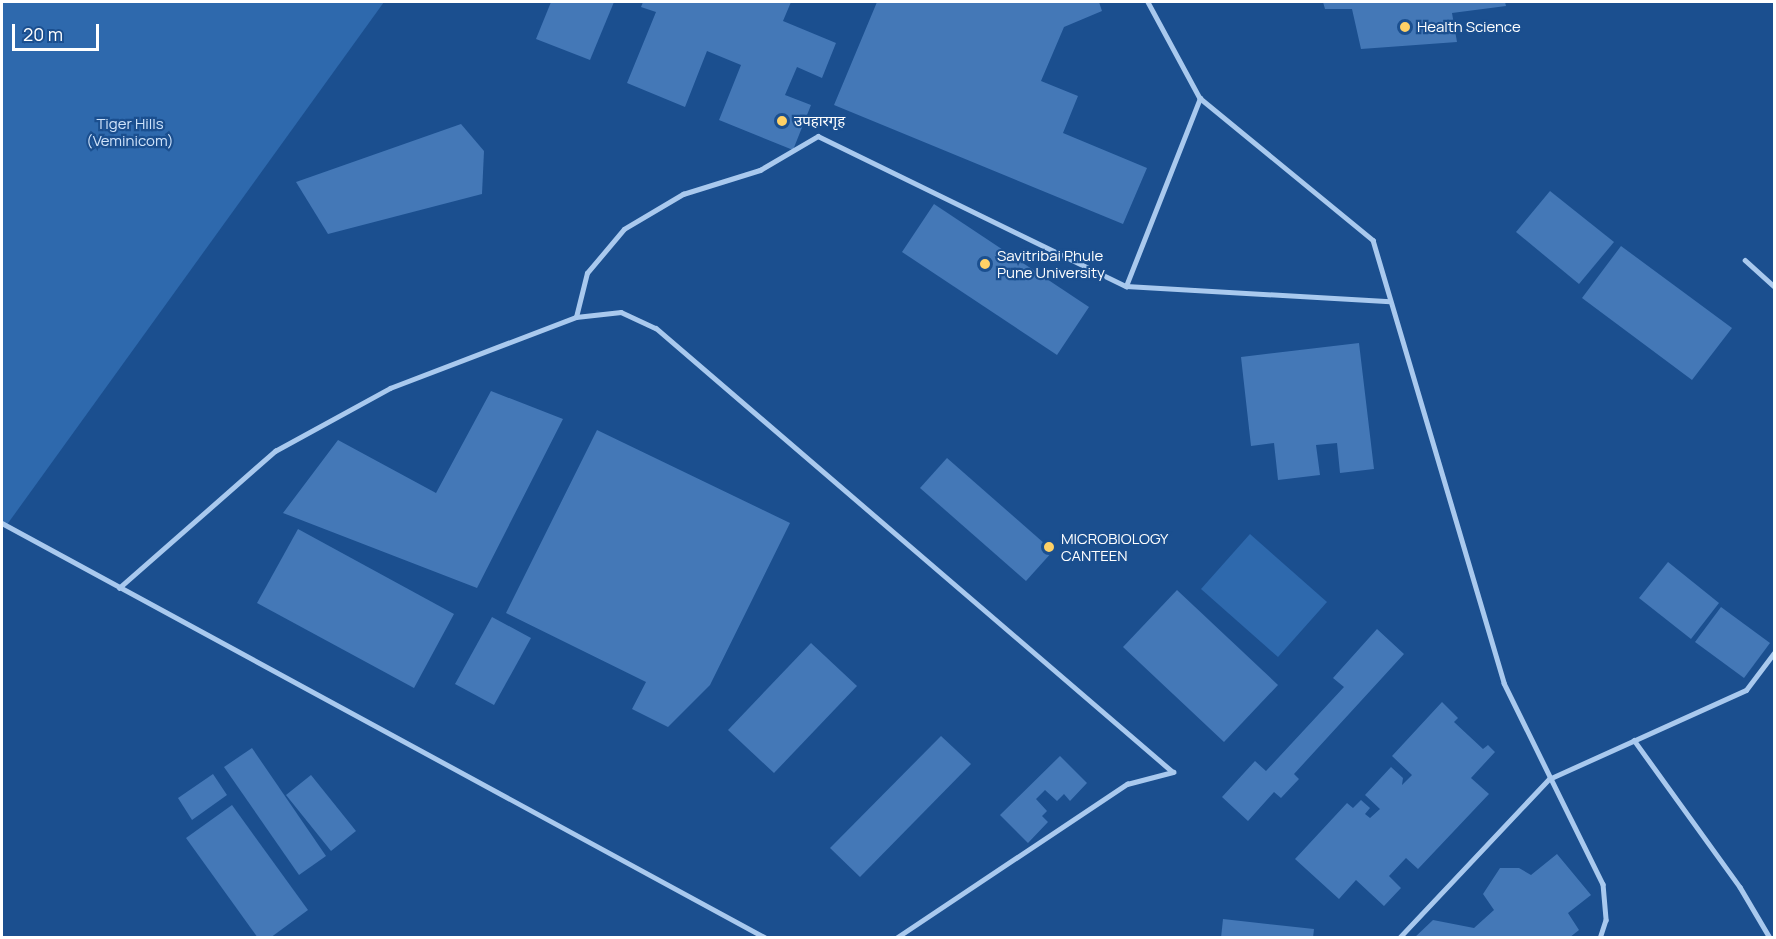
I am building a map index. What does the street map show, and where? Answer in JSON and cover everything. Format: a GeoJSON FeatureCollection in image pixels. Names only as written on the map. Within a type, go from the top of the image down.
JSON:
{"type":"FeatureCollection","features":[{"type":"Feature","properties":{"kind":"lane"},"geometry":{"type":"LineString","coordinates":[[1148,2],[1200,98],[1373,240],[1504,683],[1549,779],[1603,884],[1606,920],[1600,938]]}},
{"type":"Feature","properties":{"kind":"lane"},"geometry":{"type":"LineString","coordinates":[[1126,286],[1200,98]]}},
{"type":"Feature","properties":{"kind":"lane"},"geometry":{"type":"LineString","coordinates":[[576,317],[587,273],[624,229],[683,194],[760,170],[818,136],[1126,286],[1390,301]]}},
{"type":"Feature","properties":{"kind":"lane"},"geometry":{"type":"LineString","coordinates":[[1745,260],[1774,286]]}},
{"type":"Feature","properties":{"kind":"lane"},"geometry":{"type":"LineString","coordinates":[[119,588],[275,451],[390,388],[576,317],[621,312],[656,328],[1173,771],[1127,784],[896,938]]}},
{"type":"Feature","properties":{"kind":"lane"},"geometry":{"type":"LineString","coordinates":[[2,523],[766,938]]}},
{"type":"Feature","properties":{"kind":"lane"},"geometry":{"type":"LineString","coordinates":[[1399,938],[1549,779],[1746,690],[1774,653]]}},
{"type":"Feature","properties":{"kind":"lane"},"geometry":{"type":"LineString","coordinates":[[1634,740],[1740,887],[1770,938]]}},
{"type":"Feature","properties":{"kind":"green space","name":"Tiger Hills (Veminicom)"},"geometry":{"type":"Polygon","coordinates":[[[2,2],[384,2],[6,526],[2,522],[2,2]]]}},
{"type":"Feature","properties":{"kind":"green space"},"geometry":{"type":"Polygon","coordinates":[[[1250,534],[1327,602],[1278,657],[1201,589],[1250,534]]]}},
{"type":"Feature","properties":{"kind":"building"},"geometry":{"type":"Polygon","coordinates":[[[551,2],[614,2],[590,60],[536,39],[551,2]]]}},
{"type":"Feature","properties":{"kind":"building"},"geometry":{"type":"Polygon","coordinates":[[[643,2],[791,2],[783,21],[836,43],[822,78],[797,67],[785,95],[811,105],[793,150],[719,120],[741,65],[707,51],[685,107],[627,83],[656,12],[641,7],[643,2]]]}},
{"type":"Feature","properties":{"kind":"building"},"geometry":{"type":"Polygon","coordinates":[[[877,2],[1099,2],[1102,11],[1064,27],[1041,81],[1078,96],[1063,133],[1147,168],[1123,224],[834,105],[877,2]]]}},
{"type":"Feature","properties":{"kind":"building","name":"Health Science"},"geometry":{"type":"Polygon","coordinates":[[[1323,2],[1505,2],[1506,6],[1452,13],[1457,42],[1361,49],[1352,9],[1325,9],[1323,2]]]}},
{"type":"Feature","properties":{"kind":"building"},"geometry":{"type":"Polygon","coordinates":[[[461,124],[484,151],[482,194],[328,234],[296,182],[461,124]]]}},
{"type":"Feature","properties":{"kind":"building"},"geometry":{"type":"Polygon","coordinates":[[[1550,191],[1614,242],[1579,284],[1516,232],[1550,191]]]}},
{"type":"Feature","properties":{"kind":"building"},"geometry":{"type":"Polygon","coordinates":[[[934,204],[1089,307],[1057,355],[902,252],[934,204]]]}},
{"type":"Feature","properties":{"kind":"building"},"geometry":{"type":"Polygon","coordinates":[[[1621,246],[1732,328],[1692,380],[1582,298],[1621,246]]]}},
{"type":"Feature","properties":{"kind":"building"},"geometry":{"type":"Polygon","coordinates":[[[1359,343],[1374,469],[1340,473],[1337,443],[1316,445],[1320,475],[1278,480],[1274,443],[1251,446],[1241,357],[1359,343]]]}},
{"type":"Feature","properties":{"kind":"building"},"geometry":{"type":"Polygon","coordinates":[[[491,391],[563,419],[477,588],[283,513],[338,440],[436,493],[491,391]]]}},
{"type":"Feature","properties":{"kind":"building"},"geometry":{"type":"Polygon","coordinates":[[[597,430],[790,523],[710,685],[668,727],[632,709],[646,682],[506,613],[597,430]]]}},
{"type":"Feature","properties":{"kind":"building"},"geometry":{"type":"Polygon","coordinates":[[[947,458],[1053,551],[1026,581],[920,488],[947,458]]]}},
{"type":"Feature","properties":{"kind":"building"},"geometry":{"type":"Polygon","coordinates":[[[298,529],[454,614],[414,688],[257,603],[298,529]]]}},
{"type":"Feature","properties":{"kind":"building"},"geometry":{"type":"Polygon","coordinates":[[[1668,562],[1719,603],[1691,639],[1639,598],[1668,562]]]}},
{"type":"Feature","properties":{"kind":"building"},"geometry":{"type":"Polygon","coordinates":[[[1177,590],[1278,685],[1224,742],[1123,647],[1177,590]]]}},
{"type":"Feature","properties":{"kind":"building"},"geometry":{"type":"Polygon","coordinates":[[[1721,607],[1770,643],[1744,678],[1695,642],[1721,607]]]}},
{"type":"Feature","properties":{"kind":"building"},"geometry":{"type":"Polygon","coordinates":[[[492,617],[531,638],[494,705],[455,684],[492,617]]]}},
{"type":"Feature","properties":{"kind":"building"},"geometry":{"type":"Polygon","coordinates":[[[1377,629],[1404,654],[1294,774],[1299,779],[1281,798],[1274,792],[1248,821],[1222,797],[1255,761],[1266,771],[1344,687],[1333,678],[1377,629]]]}},
{"type":"Feature","properties":{"kind":"building"},"geometry":{"type":"Polygon","coordinates":[[[811,643],[857,686],[774,773],[728,730],[811,643]]]}},
{"type":"Feature","properties":{"kind":"building"},"geometry":{"type":"Polygon","coordinates":[[[1442,702],[1458,718],[1454,722],[1483,749],[1488,745],[1495,752],[1471,778],[1489,794],[1418,869],[1406,858],[1389,876],[1401,888],[1384,906],[1356,880],[1339,899],[1295,859],[1347,803],[1353,808],[1361,800],[1370,808],[1365,814],[1370,818],[1380,809],[1365,795],[1391,767],[1403,778],[1402,785],[1412,775],[1392,756],[1442,702]]]}},
{"type":"Feature","properties":{"kind":"building"},"geometry":{"type":"Polygon","coordinates":[[[941,736],[971,764],[860,877],[830,848],[941,736]]]}},
{"type":"Feature","properties":{"kind":"building"},"geometry":{"type":"Polygon","coordinates":[[[252,748],[326,856],[299,875],[224,767],[252,748]]]}},
{"type":"Feature","properties":{"kind":"building"},"geometry":{"type":"Polygon","coordinates":[[[1060,756],[1087,783],[1070,801],[1064,794],[1057,801],[1045,790],[1036,799],[1047,811],[1042,816],[1048,822],[1028,843],[1000,815],[1060,756]]]}},
{"type":"Feature","properties":{"kind":"building"},"geometry":{"type":"Polygon","coordinates":[[[213,774],[227,795],[192,820],[178,798],[213,774]]]}},
{"type":"Feature","properties":{"kind":"building"},"geometry":{"type":"Polygon","coordinates":[[[311,775],[356,831],[331,851],[286,795],[311,775]]]}},
{"type":"Feature","properties":{"kind":"building"},"geometry":{"type":"Polygon","coordinates":[[[232,805],[308,910],[270,938],[258,938],[186,838],[232,805]]]}},
{"type":"Feature","properties":{"kind":"building"},"geometry":{"type":"Polygon","coordinates":[[[1557,854],[1591,895],[1568,913],[1579,930],[1569,938],[1414,938],[1433,920],[1474,928],[1494,910],[1483,894],[1500,868],[1519,868],[1531,875],[1557,854]]]}},
{"type":"Feature","properties":{"kind":"building"},"geometry":{"type":"Polygon","coordinates":[[[1223,919],[1314,929],[1313,938],[1221,938],[1223,919]]]}},
{"type":"Feature","properties":{"kind":"place","name":"Health Science"},"geometry":{"type":"Point","coordinates":[1405,27]}},
{"type":"Feature","properties":{"kind":"place","name":"उपहारगृह"},"geometry":{"type":"Point","coordinates":[782,121]}},
{"type":"Feature","properties":{"kind":"place","name":"Savitribai Phule Pune University"},"geometry":{"type":"Point","coordinates":[985,264]}},
{"type":"Feature","properties":{"kind":"place","name":"MICROBIOLOGY CANTEEN"},"geometry":{"type":"Point","coordinates":[1049,547]}}]}
